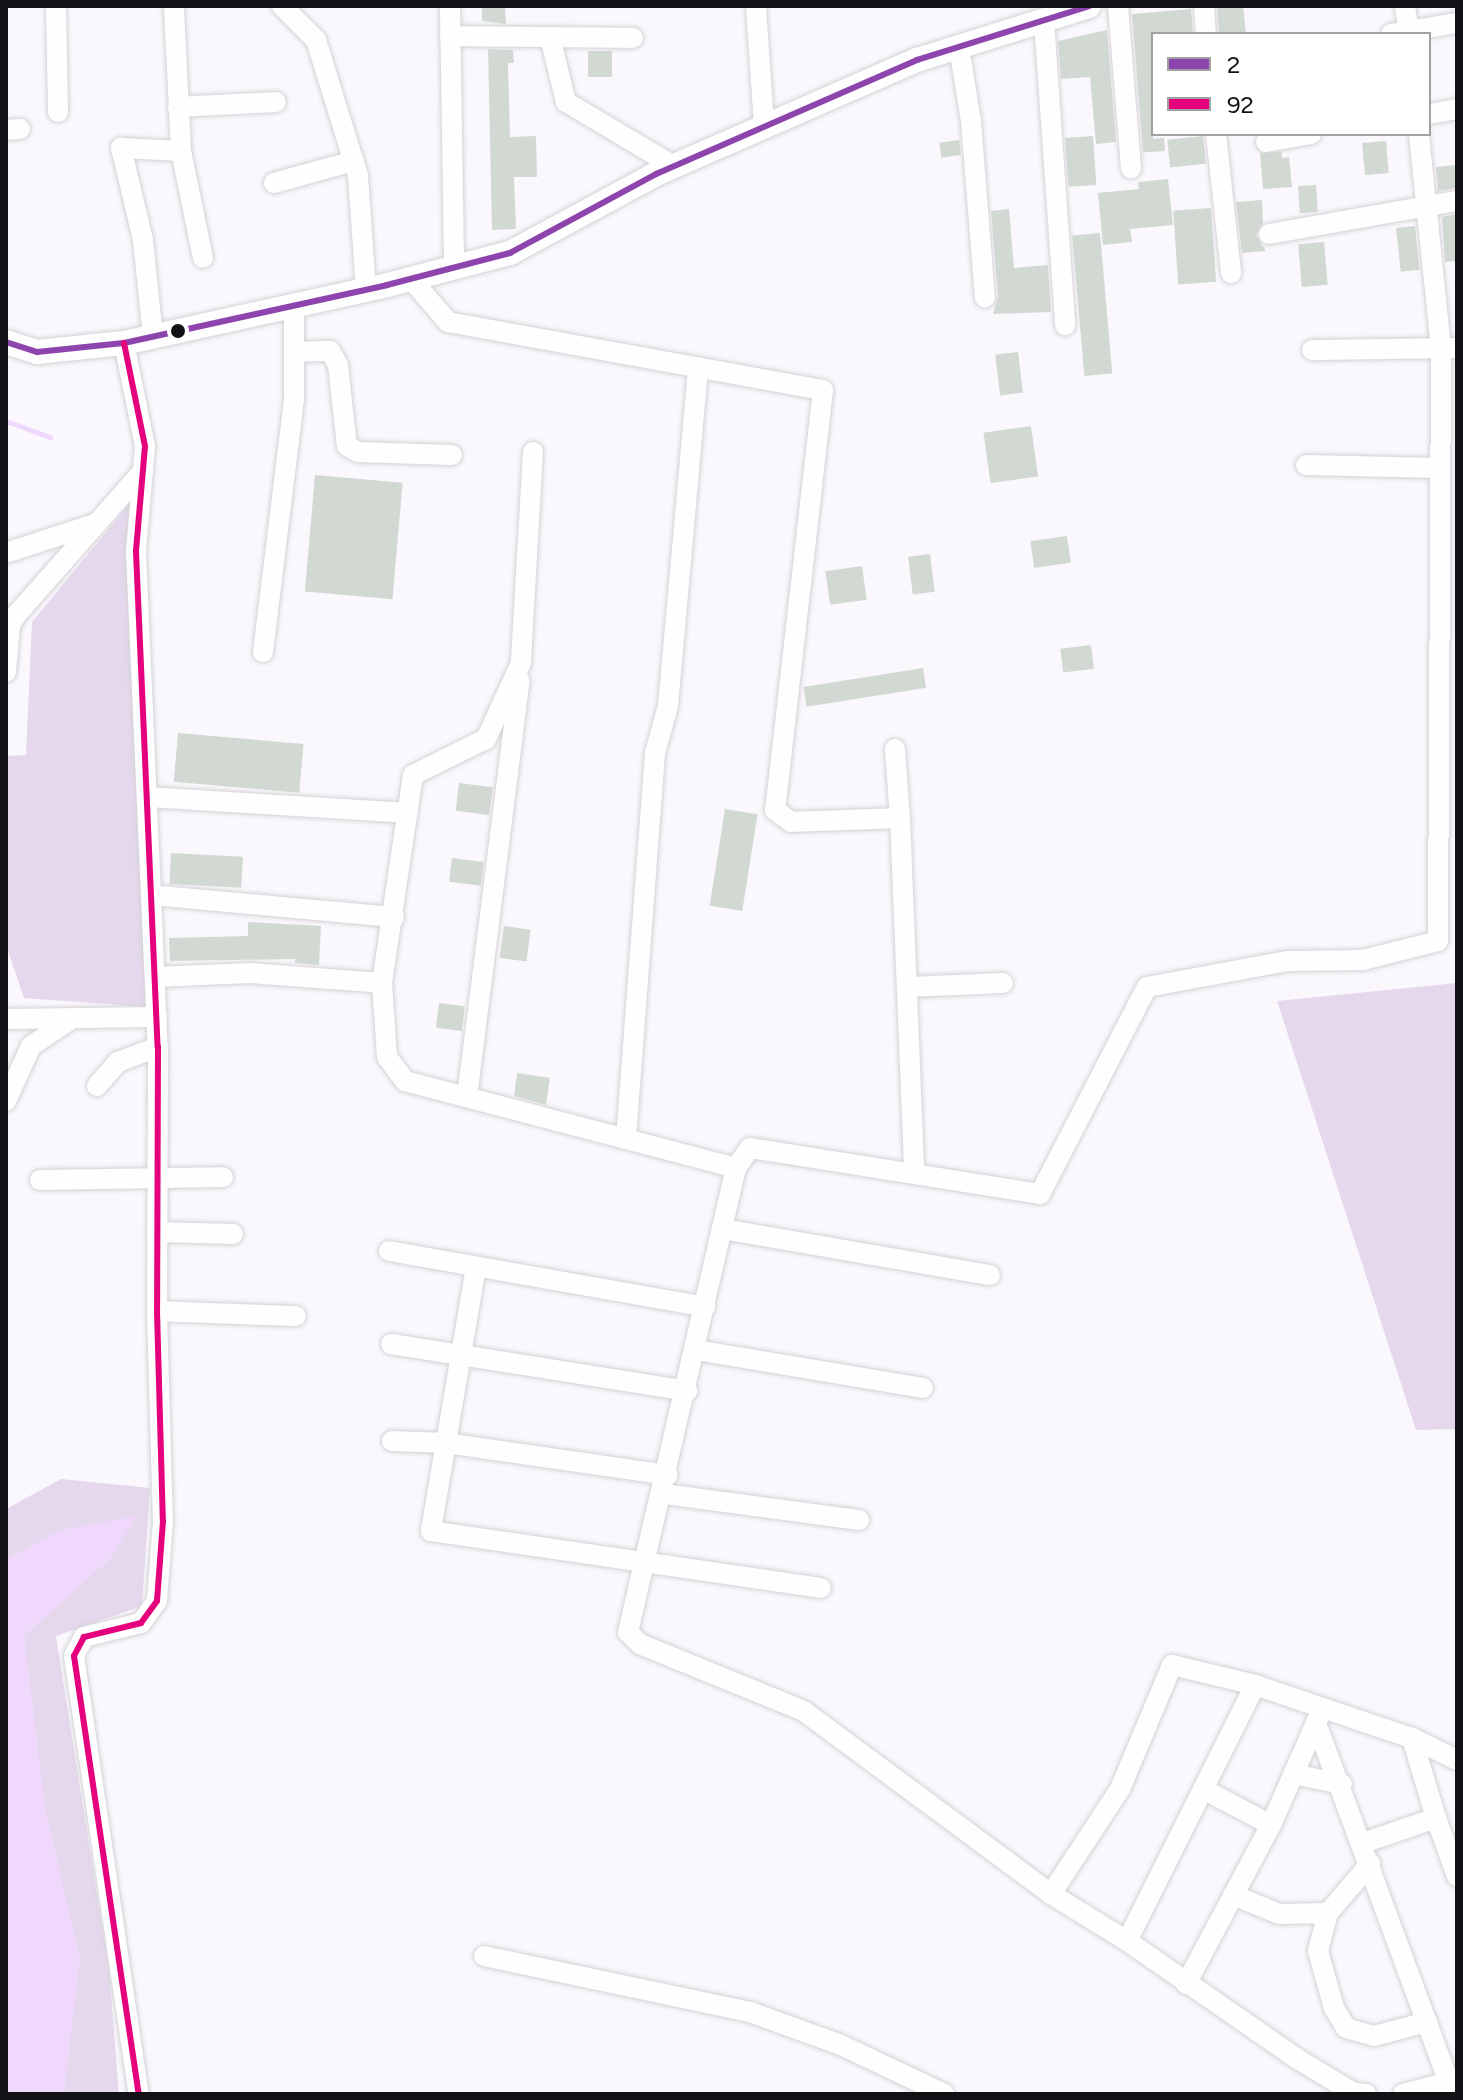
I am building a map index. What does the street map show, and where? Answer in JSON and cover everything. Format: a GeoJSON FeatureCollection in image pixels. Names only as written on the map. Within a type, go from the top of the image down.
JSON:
{"type":"FeatureCollection","features":[{"type":"Feature","properties":{"kind":"street"},"geometry":{"type":"LineString","coordinates":[[56,6],[58,112]]}},
{"type":"Feature","properties":{"kind":"street"},"geometry":{"type":"LineString","coordinates":[[174,6],[181,151],[203,258]]}},
{"type":"Feature","properties":{"kind":"street"},"geometry":{"type":"LineString","coordinates":[[282,6],[316,40],[354,161],[366,290]]}},
{"type":"Feature","properties":{"kind":"street"},"geometry":{"type":"LineString","coordinates":[[450,6],[454,267]]}},
{"type":"Feature","properties":{"kind":"street"},"geometry":{"type":"LineString","coordinates":[[756,6],[764,127]]}},
{"type":"Feature","properties":{"kind":"street"},"geometry":{"type":"LineString","coordinates":[[6,342],[37,352],[124,343],[366,290],[510,253],[674,166],[764,127],[959,47],[1089,6]]}},
{"type":"Feature","properties":{"kind":"street"},"geometry":{"type":"LineString","coordinates":[[1118,6],[1131,168]]}},
{"type":"Feature","properties":{"kind":"street"},"geometry":{"type":"LineString","coordinates":[[1204,6],[1206,32]]}},
{"type":"Feature","properties":{"kind":"street"},"geometry":{"type":"LineString","coordinates":[[1403,32],[1405,6]]}},
{"type":"Feature","properties":{"kind":"street"},"geometry":{"type":"LineString","coordinates":[[1044,21],[1065,325]]}},
{"type":"Feature","properties":{"kind":"street"},"geometry":{"type":"LineString","coordinates":[[1408,32],[1457,23]]}},
{"type":"Feature","properties":{"kind":"street"},"geometry":{"type":"LineString","coordinates":[[450,36],[633,38]]}},
{"type":"Feature","properties":{"kind":"street"},"geometry":{"type":"LineString","coordinates":[[550,37],[566,102],[674,166]]}},
{"type":"Feature","properties":{"kind":"street"},"geometry":{"type":"LineString","coordinates":[[959,47],[971,121],[985,297]]}},
{"type":"Feature","properties":{"kind":"street"},"geometry":{"type":"LineString","coordinates":[[178,107],[276,102]]}},
{"type":"Feature","properties":{"kind":"street"},"geometry":{"type":"LineString","coordinates":[[1431,114],[1457,109]]}},
{"type":"Feature","properties":{"kind":"street"},"geometry":{"type":"LineString","coordinates":[[1216,136],[1231,273]]}},
{"type":"Feature","properties":{"kind":"street"},"geometry":{"type":"LineString","coordinates":[[1266,142],[1300,136]]}},
{"type":"Feature","properties":{"kind":"street"},"geometry":{"type":"LineString","coordinates":[[1366,2094],[1354,2093],[1299,2060],[1127,1941],[1051,1894],[804,1711],[634,1638],[628,1632],[666,1485],[736,1168],[750,1148],[1033,1195],[1045,1191],[1141,996],[1155,982],[1303,959],[1363,960],[1438,941],[1448,596],[1448,510],[1439,468],[1449,348],[1419,136]]}},
{"type":"Feature","properties":{"kind":"street"},"geometry":{"type":"LineString","coordinates":[[153,337],[143,240],[121,148],[181,151]]}},
{"type":"Feature","properties":{"kind":"street"},"geometry":{"type":"LineString","coordinates":[[274,183],[354,161]]}},
{"type":"Feature","properties":{"kind":"street"},"geometry":{"type":"LineString","coordinates":[[1269,234],[1457,201]]}},
{"type":"Feature","properties":{"kind":"street"},"geometry":{"type":"LineString","coordinates":[[411,279],[448,322],[823,390],[775,810],[791,822],[900,818]]}},
{"type":"Feature","properties":{"kind":"street"},"geometry":{"type":"LineString","coordinates":[[263,652],[294,400],[294,306]]}},
{"type":"Feature","properties":{"kind":"street"},"geometry":{"type":"LineString","coordinates":[[124,343],[145,446],[136,552],[158,1047],[157,1311],[163,1521],[157,1601],[141,1623],[84,1637],[74,1656],[139,2094]]}},
{"type":"Feature","properties":{"kind":"street"},"geometry":{"type":"LineString","coordinates":[[1312,350],[1449,348]]}},
{"type":"Feature","properties":{"kind":"street"},"geometry":{"type":"LineString","coordinates":[[294,352],[330,351],[338,365],[347,446],[358,452],[452,455]]}},
{"type":"Feature","properties":{"kind":"street"},"geometry":{"type":"LineString","coordinates":[[626,1139],[655,753],[668,706],[698,367]]}},
{"type":"Feature","properties":{"kind":"street"},"geometry":{"type":"LineString","coordinates":[[467,1097],[511,779],[533,452]]}},
{"type":"Feature","properties":{"kind":"street"},"geometry":{"type":"LineString","coordinates":[[1306,465],[1439,468]]}},
{"type":"Feature","properties":{"kind":"street"},"geometry":{"type":"LineString","coordinates":[[6,672],[10,625],[143,471]]}},
{"type":"Feature","properties":{"kind":"street"},"geometry":{"type":"LineString","coordinates":[[6,553],[97,523]]}},
{"type":"Feature","properties":{"kind":"street"},"geometry":{"type":"LineString","coordinates":[[521,663],[486,739],[413,775],[382,983],[387,1057],[405,1081],[736,1168]]}},
{"type":"Feature","properties":{"kind":"street"},"geometry":{"type":"LineString","coordinates":[[895,749],[914,1173]]}},
{"type":"Feature","properties":{"kind":"street"},"geometry":{"type":"LineString","coordinates":[[147,797],[408,813]]}},
{"type":"Feature","properties":{"kind":"street"},"geometry":{"type":"LineString","coordinates":[[151,895],[394,917]]}},
{"type":"Feature","properties":{"kind":"street"},"geometry":{"type":"LineString","coordinates":[[155,977],[250,973],[382,983]]}},
{"type":"Feature","properties":{"kind":"street"},"geometry":{"type":"LineString","coordinates":[[908,987],[1003,983]]}},
{"type":"Feature","properties":{"kind":"street"},"geometry":{"type":"LineString","coordinates":[[6,1019],[157,1017]]}},
{"type":"Feature","properties":{"kind":"street"},"geometry":{"type":"LineString","coordinates":[[6,1101],[31,1046],[73,1018]]}},
{"type":"Feature","properties":{"kind":"street"},"geometry":{"type":"LineString","coordinates":[[97,1086],[118,1062],[158,1047]]}},
{"type":"Feature","properties":{"kind":"street"},"geometry":{"type":"LineString","coordinates":[[40,1180],[223,1177]]}},
{"type":"Feature","properties":{"kind":"street"},"geometry":{"type":"LineString","coordinates":[[723,1229],[990,1275]]}},
{"type":"Feature","properties":{"kind":"street"},"geometry":{"type":"LineString","coordinates":[[157,1232],[233,1234]]}},
{"type":"Feature","properties":{"kind":"street"},"geometry":{"type":"LineString","coordinates":[[389,1251],[705,1307]]}},
{"type":"Feature","properties":{"kind":"street"},"geometry":{"type":"LineString","coordinates":[[476,1267],[431,1531],[821,1588]]}},
{"type":"Feature","properties":{"kind":"street"},"geometry":{"type":"LineString","coordinates":[[157,1311],[296,1316]]}},
{"type":"Feature","properties":{"kind":"street"},"geometry":{"type":"LineString","coordinates":[[391,1344],[687,1391]]}},
{"type":"Feature","properties":{"kind":"street"},"geometry":{"type":"LineString","coordinates":[[696,1350],[923,1388]]}},
{"type":"Feature","properties":{"kind":"street"},"geometry":{"type":"LineString","coordinates":[[392,1441],[446,1443],[859,1520]]}},
{"type":"Feature","properties":{"kind":"street"},"geometry":{"type":"LineString","coordinates":[[1051,1894],[1120,1789],[1172,1665],[1255,1685],[1319,1716],[1412,1738],[1457,1760]]}},
{"type":"Feature","properties":{"kind":"street"},"geometry":{"type":"LineString","coordinates":[[1127,1941],[1255,1685]]}},
{"type":"Feature","properties":{"kind":"street"},"geometry":{"type":"LineString","coordinates":[[1186,1984],[1271,1825],[1319,1716]]}},
{"type":"Feature","properties":{"kind":"street"},"geometry":{"type":"LineString","coordinates":[[1319,1716],[1427,2022],[1453,2081],[1403,2094]]}},
{"type":"Feature","properties":{"kind":"street"},"geometry":{"type":"LineString","coordinates":[[1412,1738],[1457,1876]]}},
{"type":"Feature","properties":{"kind":"street"},"geometry":{"type":"LineString","coordinates":[[1293,1774],[1342,1784]]}},
{"type":"Feature","properties":{"kind":"street"},"geometry":{"type":"LineString","coordinates":[[1203,1789],[1271,1825]]}},
{"type":"Feature","properties":{"kind":"street"},"geometry":{"type":"LineString","coordinates":[[1363,1843],[1436,1818]]}},
{"type":"Feature","properties":{"kind":"street"},"geometry":{"type":"LineString","coordinates":[[1370,1864],[1328,1913],[1318,1951],[1334,2008],[1346,2028],[1374,2036],[1427,2022]]}},
{"type":"Feature","properties":{"kind":"street"},"geometry":{"type":"LineString","coordinates":[[1233,1895],[1279,1914],[1328,1913]]}},
{"type":"Feature","properties":{"kind":"street"},"geometry":{"type":"LineString","coordinates":[[484,1956],[750,2012],[841,2045],[944,2094]]}},
{"type":"Feature","properties":{"kind":"shaded area"},"geometry":{"type":"Polygon","coordinates":[[[131,502],[148,1007],[24,998],[6,945],[6,756],[26,755],[32,622],[131,502]]]}},
{"type":"Feature","properties":{"kind":"shaded area"},"geometry":{"type":"Polygon","coordinates":[[[1457,983],[1457,1429],[1416,1430],[1277,1001],[1457,983]]]}},
{"type":"Feature","properties":{"kind":"shaded area"},"geometry":{"type":"Polygon","coordinates":[[[61,1479],[150,1488],[142,1606],[56,1636],[109,1970],[119,2094],[6,2094],[6,1509],[61,1479]]]}},
{"type":"Feature","properties":{"kind":"shaded area"},"geometry":{"type":"Polygon","coordinates":[[[136,1516],[112,1557],[24,1636],[46,1813],[80,1958],[64,2094],[6,2094],[6,1560],[60,1530],[136,1516]]]}},
{"type":"Feature","properties":{"kind":"building"},"geometry":{"type":"Polygon","coordinates":[[[482,6],[505,6],[506,24],[482,21],[482,6]]]}},
{"type":"Feature","properties":{"kind":"building"},"geometry":{"type":"Polygon","coordinates":[[[1217,6],[1243,6],[1246,32],[1219,32],[1217,6]]]}},
{"type":"Feature","properties":{"kind":"building"},"geometry":{"type":"Polygon","coordinates":[[[1191,9],[1193,32],[1151,32],[1153,139],[1142,140],[1132,14],[1191,9]]]}},
{"type":"Feature","properties":{"kind":"building"},"geometry":{"type":"Polygon","coordinates":[[[1107,30],[1116,142],[1096,144],[1090,77],[1061,79],[1058,41],[1107,30]]]}},
{"type":"Feature","properties":{"kind":"building"},"geometry":{"type":"Polygon","coordinates":[[[488,49],[513,50],[514,63],[508,63],[510,137],[536,136],[537,177],[514,177],[516,229],[492,230],[488,49]]]}},
{"type":"Feature","properties":{"kind":"building"},"geometry":{"type":"Polygon","coordinates":[[[588,51],[612,51],[612,77],[588,77],[588,51]]]}},
{"type":"Feature","properties":{"kind":"building"},"geometry":{"type":"Polygon","coordinates":[[[1093,136],[1096,185],[1068,187],[1065,138],[1093,136]]]}},
{"type":"Feature","properties":{"kind":"building"},"geometry":{"type":"Polygon","coordinates":[[[1203,136],[1206,164],[1170,168],[1167,140],[1203,136]]]}},
{"type":"Feature","properties":{"kind":"building"},"geometry":{"type":"Polygon","coordinates":[[[1164,138],[1165,151],[1143,153],[1142,140],[1164,138]]]}},
{"type":"Feature","properties":{"kind":"building"},"geometry":{"type":"Polygon","coordinates":[[[959,140],[961,155],[941,158],[939,143],[959,140]]]}},
{"type":"Feature","properties":{"kind":"building"},"geometry":{"type":"Polygon","coordinates":[[[1386,141],[1389,173],[1365,175],[1362,143],[1386,141]]]}},
{"type":"Feature","properties":{"kind":"building"},"geometry":{"type":"Polygon","coordinates":[[[1282,152],[1282,158],[1289,157],[1292,187],[1263,189],[1260,153],[1282,152]]]}},
{"type":"Feature","properties":{"kind":"building"},"geometry":{"type":"Polygon","coordinates":[[[1457,165],[1457,188],[1438,191],[1436,167],[1457,165]]]}},
{"type":"Feature","properties":{"kind":"building"},"geometry":{"type":"Polygon","coordinates":[[[1168,179],[1173,225],[1130,229],[1132,242],[1103,245],[1098,193],[1139,189],[1138,182],[1168,179]]]}},
{"type":"Feature","properties":{"kind":"building"},"geometry":{"type":"Polygon","coordinates":[[[1316,185],[1318,212],[1300,213],[1298,186],[1316,185]]]}},
{"type":"Feature","properties":{"kind":"building"},"geometry":{"type":"Polygon","coordinates":[[[1262,200],[1263,223],[1256,235],[1266,251],[1242,253],[1236,202],[1262,200]]]}},
{"type":"Feature","properties":{"kind":"building"},"geometry":{"type":"Polygon","coordinates":[[[1211,208],[1216,282],[1178,284],[1173,211],[1211,208]]]}},
{"type":"Feature","properties":{"kind":"building"},"geometry":{"type":"Polygon","coordinates":[[[1009,209],[1014,268],[1048,265],[1051,312],[993,314],[998,296],[991,211],[1009,209]]]}},
{"type":"Feature","properties":{"kind":"building"},"geometry":{"type":"Polygon","coordinates":[[[1457,214],[1457,261],[1445,262],[1442,217],[1457,214]]]}},
{"type":"Feature","properties":{"kind":"building"},"geometry":{"type":"Polygon","coordinates":[[[1415,226],[1420,270],[1401,272],[1396,228],[1415,226]]]}},
{"type":"Feature","properties":{"kind":"building"},"geometry":{"type":"Polygon","coordinates":[[[1100,233],[1112,373],[1084,376],[1072,235],[1100,233]]]}},
{"type":"Feature","properties":{"kind":"building"},"geometry":{"type":"Polygon","coordinates":[[[1324,242],[1328,285],[1302,287],[1298,244],[1324,242]]]}},
{"type":"Feature","properties":{"kind":"building"},"geometry":{"type":"Polygon","coordinates":[[[1018,352],[1023,393],[1000,395],[995,355],[1018,352]]]}},
{"type":"Feature","properties":{"kind":"building"},"geometry":{"type":"Polygon","coordinates":[[[1031,426],[1038,477],[991,483],[983,433],[1031,426]]]}},
{"type":"Feature","properties":{"kind":"building"},"geometry":{"type":"Polygon","coordinates":[[[315,475],[403,483],[392,599],[305,592],[315,475]]]}},
{"type":"Feature","properties":{"kind":"building"},"geometry":{"type":"Polygon","coordinates":[[[1067,536],[1071,563],[1034,568],[1030,541],[1067,536]]]}},
{"type":"Feature","properties":{"kind":"building"},"geometry":{"type":"Polygon","coordinates":[[[930,554],[935,592],[913,594],[908,557],[930,554]]]}},
{"type":"Feature","properties":{"kind":"building"},"geometry":{"type":"Polygon","coordinates":[[[862,566],[867,600],[830,605],[825,571],[862,566]]]}},
{"type":"Feature","properties":{"kind":"building"},"geometry":{"type":"Polygon","coordinates":[[[1091,645],[1094,669],[1063,673],[1060,649],[1091,645]]]}},
{"type":"Feature","properties":{"kind":"building"},"geometry":{"type":"Polygon","coordinates":[[[923,668],[926,688],[807,707],[803,687],[923,668]]]}},
{"type":"Feature","properties":{"kind":"building"},"geometry":{"type":"Polygon","coordinates":[[[178,733],[304,744],[299,793],[174,782],[178,733]]]}},
{"type":"Feature","properties":{"kind":"building"},"geometry":{"type":"Polygon","coordinates":[[[459,783],[493,787],[489,815],[456,811],[459,783]]]}},
{"type":"Feature","properties":{"kind":"building"},"geometry":{"type":"Polygon","coordinates":[[[725,809],[758,814],[742,911],[710,906],[725,809]]]}},
{"type":"Feature","properties":{"kind":"building"},"geometry":{"type":"Polygon","coordinates":[[[171,853],[243,857],[241,888],[169,884],[171,853]]]}},
{"type":"Feature","properties":{"kind":"building"},"geometry":{"type":"Polygon","coordinates":[[[452,858],[484,862],[481,886],[449,882],[452,858]]]}},
{"type":"Feature","properties":{"kind":"building"},"geometry":{"type":"Polygon","coordinates":[[[248,922],[321,926],[319,965],[295,963],[295,959],[170,961],[169,938],[248,936],[248,922]]]}},
{"type":"Feature","properties":{"kind":"building"},"geometry":{"type":"Polygon","coordinates":[[[504,926],[531,930],[526,961],[500,958],[504,926]]]}},
{"type":"Feature","properties":{"kind":"building"},"geometry":{"type":"Polygon","coordinates":[[[439,1003],[465,1006],[462,1031],[436,1028],[439,1003]]]}},
{"type":"Feature","properties":{"kind":"building"},"geometry":{"type":"Polygon","coordinates":[[[517,1073],[550,1078],[546,1105],[514,1096],[517,1073]]]}},
{"type":"Feature","properties":{"kind":"waterway"},"geometry":{"type":"LineString","coordinates":[[6,421],[50,437]]}},
{"type":"Feature","properties":{"kind":"transit line","name":"2"},"geometry":{"type":"LineString","coordinates":[[6,342],[37,352],[124,343],[387,285],[510,253],[656,174],[917,60],[1089,6]]}},
{"type":"Feature","properties":{"kind":"transit line","name":"92"},"geometry":{"type":"LineString","coordinates":[[124,343],[145,446],[136,552],[158,1047],[157,1311],[163,1521],[157,1601],[141,1623],[84,1637],[74,1656],[139,2094]]}}]}
